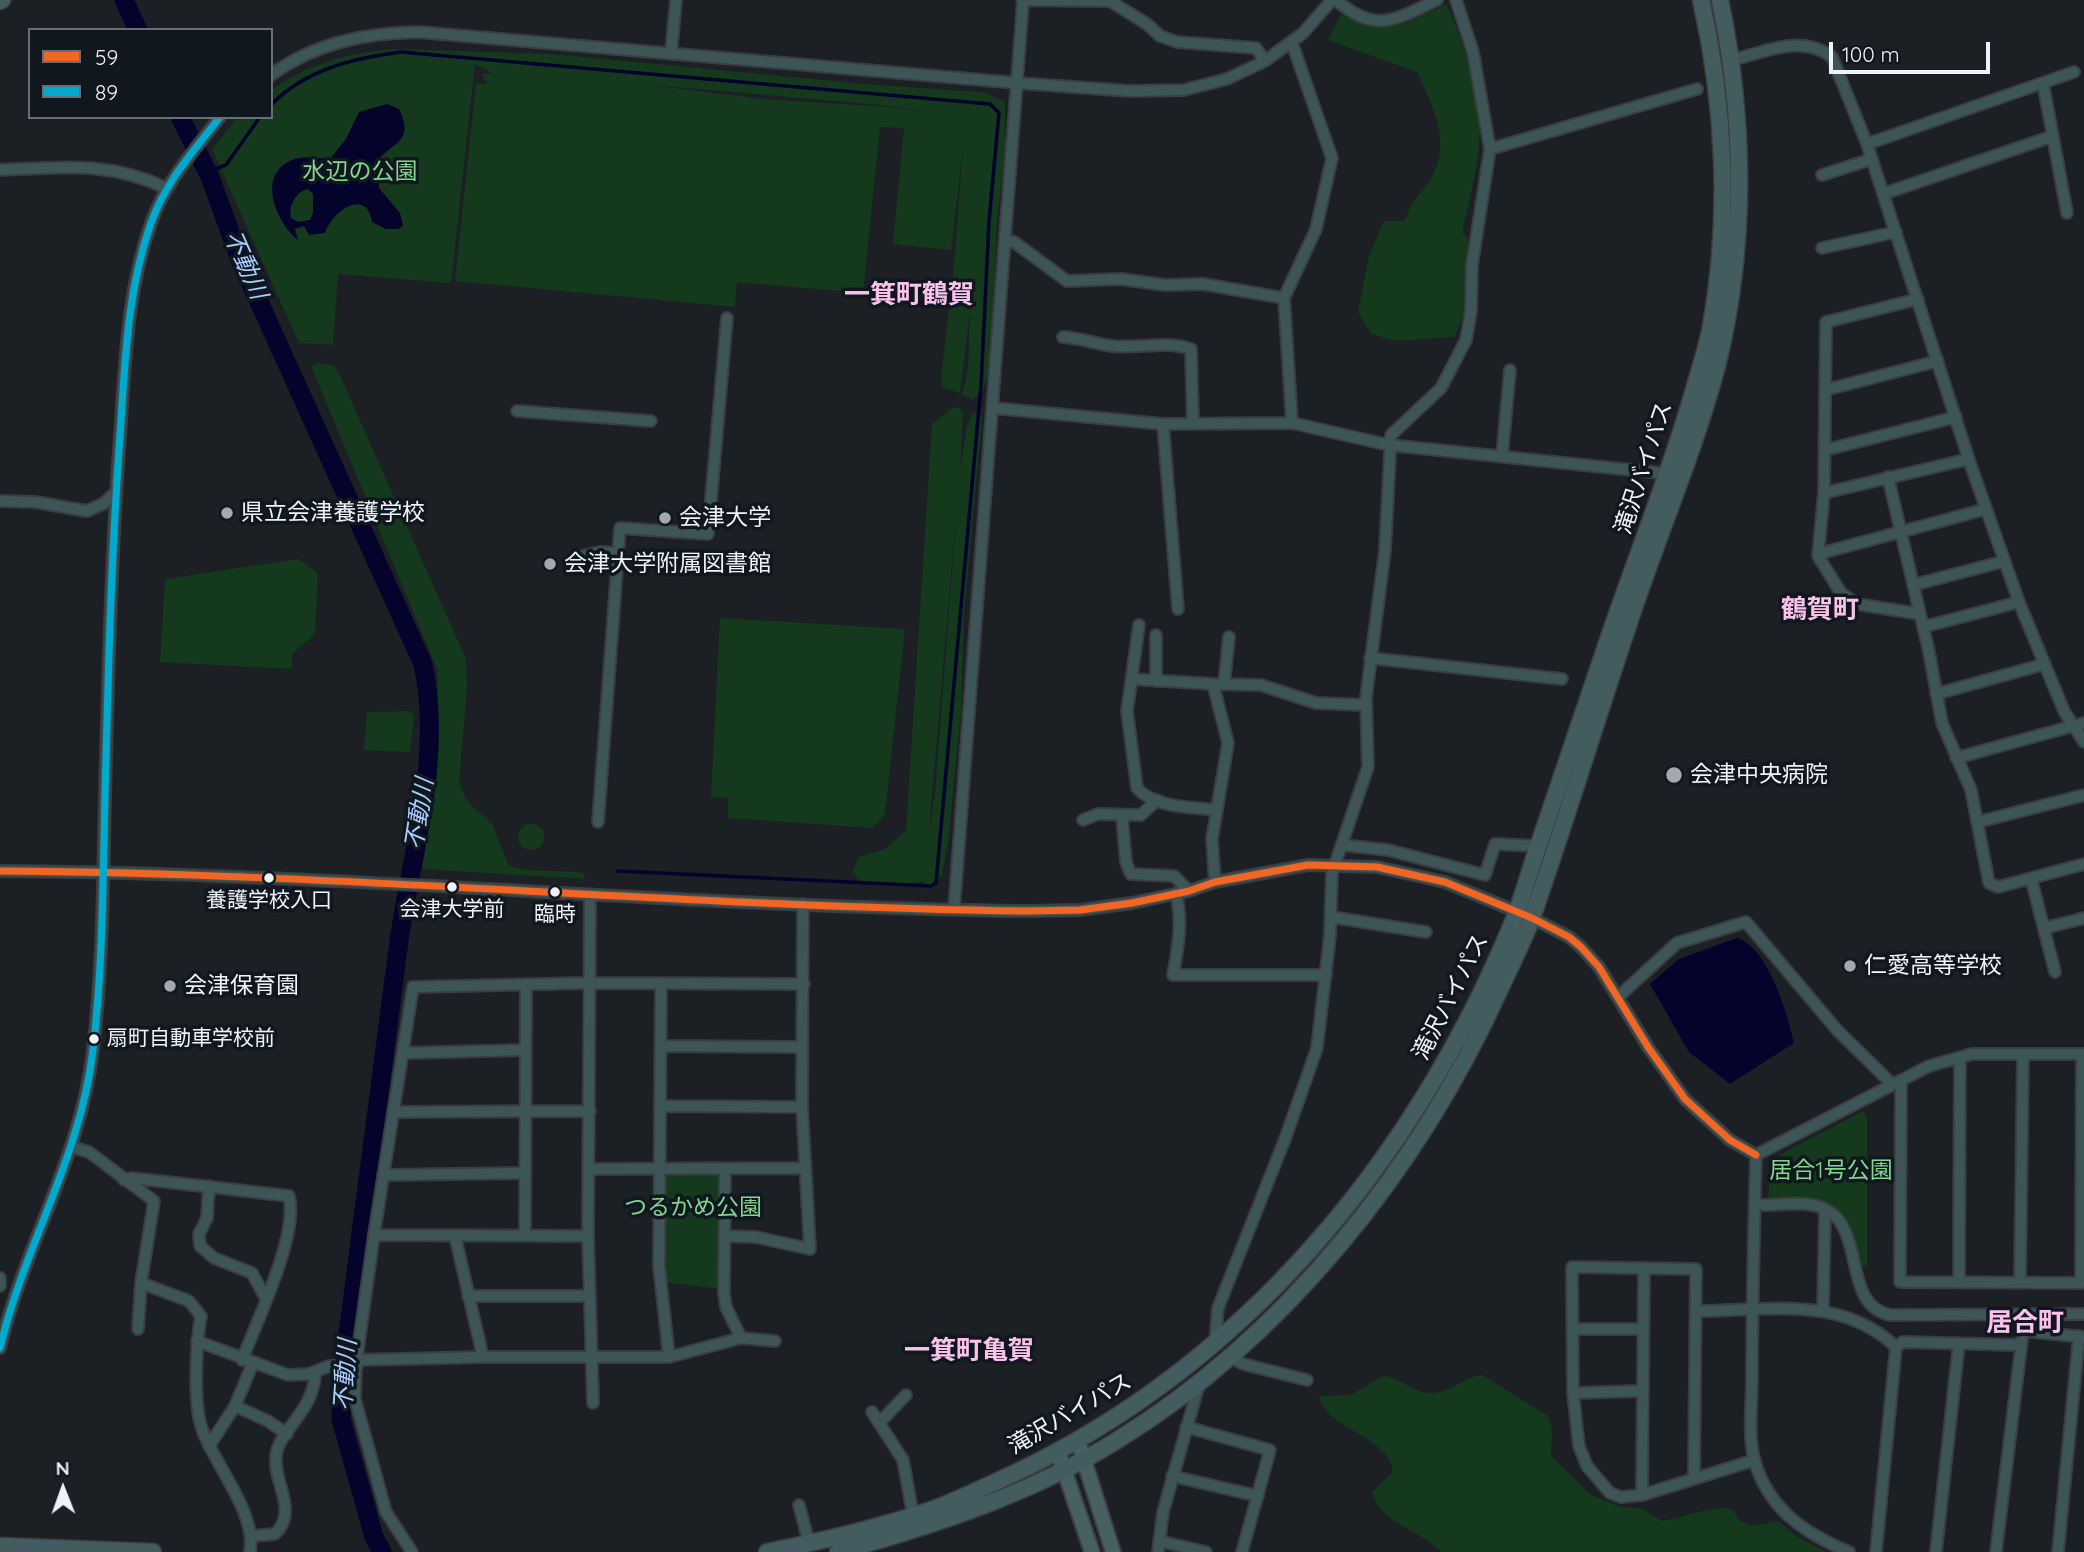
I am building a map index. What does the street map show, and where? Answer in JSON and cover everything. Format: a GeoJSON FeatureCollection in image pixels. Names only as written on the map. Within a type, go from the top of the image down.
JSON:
{"type":"FeatureCollection","features":[{"type":"Feature","properties":{"kind":"highway","name":"滝沢バイパス"},"geometry":{"type":"LineString","coordinates":[[767,1552],[809,1544],[914,1515],[990,1485],[1078,1441],[1162,1386],[1241,1322],[1304,1258],[1397,1142],[1460,1035],[1524,915],[1538,846],[1625,592],[1676,475],[1710,330],[1723,207],[1717,92],[1700,0]]}},
{"type":"Feature","properties":{"kind":"highway","name":"滝沢バイパス"},"geometry":{"type":"LineString","coordinates":[[838,1552],[907,1533],[1001,1499],[1083,1460],[1161,1412],[1231,1357],[1328,1255],[1394,1174],[1470,1052],[1597,716],[1676,475],[1717,363],[1732,282],[1740,191],[1733,60],[1720,0]]}},
{"type":"Feature","properties":{"kind":"highway"},"geometry":{"type":"LineString","coordinates":[[0,1546],[153,1552]]}},
{"type":"Feature","properties":{"kind":"main road"},"geometry":{"type":"LineString","coordinates":[[1078,1441],[1112,1552]]}},
{"type":"Feature","properties":{"kind":"main road"},"geometry":{"type":"LineString","coordinates":[[1058,1452],[1093,1552]]}},
{"type":"Feature","properties":{"kind":"street"},"geometry":{"type":"LineString","coordinates":[[671,54],[676,0]]}},
{"type":"Feature","properties":{"kind":"street"},"geometry":{"type":"LineString","coordinates":[[273,74],[326,45],[360,36],[399,32],[1018,83],[1130,91],[1184,90],[1227,79],[1265,61],[1292,43],[1332,0],[1356,15],[1387,22],[1399,20],[1437,0]]}},
{"type":"Feature","properties":{"kind":"street"},"geometry":{"type":"LineString","coordinates":[[1214,1343],[1218,1308],[1285,1139],[1317,1048],[1326,975],[1334,865],[1368,767],[1365,705],[1385,550],[1390,445],[1394,430],[1441,388],[1466,340],[1471,311],[1472,265],[1490,149],[1473,52],[1455,0]]}},
{"type":"Feature","properties":{"kind":"street"},"geometry":{"type":"LineString","coordinates":[[954,909],[1018,83],[1022,1],[1110,1],[1147,24],[1160,36],[1177,43],[1256,48],[1265,61]]}},
{"type":"Feature","properties":{"kind":"street"},"geometry":{"type":"LineString","coordinates":[[1292,43],[1332,158],[1315,229],[1284,298],[1292,423]]}},
{"type":"Feature","properties":{"kind":"street"},"geometry":{"type":"LineString","coordinates":[[1733,60],[1792,45],[1808,45],[1832,57],[1867,144],[1969,459],[2019,602],[2064,711],[2080,725],[2084,742]]}},
{"type":"Feature","properties":{"kind":"street"},"geometry":{"type":"LineString","coordinates":[[1867,144],[2074,72]]}},
{"type":"Feature","properties":{"kind":"street"},"geometry":{"type":"LineString","coordinates":[[2043,83],[2067,213]]}},
{"type":"Feature","properties":{"kind":"street"},"geometry":{"type":"LineString","coordinates":[[1490,149],[1697,89]]}},
{"type":"Feature","properties":{"kind":"street"},"geometry":{"type":"LineString","coordinates":[[1,1342],[18,1284],[72,1147],[93,1048],[103,872],[116,492],[129,303],[151,221],[166,188],[183,162],[218,119]]}},
{"type":"Feature","properties":{"kind":"street"},"geometry":{"type":"LineString","coordinates":[[1884,194],[2053,136]]}},
{"type":"Feature","properties":{"kind":"street"},"geometry":{"type":"LineString","coordinates":[[1822,175],[1872,159]]}},
{"type":"Feature","properties":{"kind":"street"},"geometry":{"type":"LineString","coordinates":[[0,170],[105,167],[136,174],[166,188]]}},
{"type":"Feature","properties":{"kind":"street"},"geometry":{"type":"LineString","coordinates":[[1822,248],[1896,232]]}},
{"type":"Feature","properties":{"kind":"street"},"geometry":{"type":"LineString","coordinates":[[1006,240],[1014,242],[1067,281],[1121,279],[1165,285],[1203,284],[1284,298]]}},
{"type":"Feature","properties":{"kind":"street"},"geometry":{"type":"LineString","coordinates":[[1918,299],[1826,322],[1824,493],[1818,554],[1822,565],[1849,599],[1857,604],[1920,614]]}},
{"type":"Feature","properties":{"kind":"street"},"geometry":{"type":"LineString","coordinates":[[598,822],[620,528],[708,534],[727,318]]}},
{"type":"Feature","properties":{"kind":"street"},"geometry":{"type":"LineString","coordinates":[[1063,337],[1093,340],[1110,346],[1142,347],[1168,343],[1191,349],[1193,423]]}},
{"type":"Feature","properties":{"kind":"street"},"geometry":{"type":"LineString","coordinates":[[1825,390],[1938,361]]}},
{"type":"Feature","properties":{"kind":"street"},"geometry":{"type":"LineString","coordinates":[[1502,456],[1510,370]]}},
{"type":"Feature","properties":{"kind":"street"},"geometry":{"type":"LineString","coordinates":[[993,408],[1163,424],[1292,423],[1390,445],[1676,475]]}},
{"type":"Feature","properties":{"kind":"street"},"geometry":{"type":"LineString","coordinates":[[517,411],[651,421]]}},
{"type":"Feature","properties":{"kind":"street"},"geometry":{"type":"LineString","coordinates":[[1825,450],[1956,417]]}},
{"type":"Feature","properties":{"kind":"street"},"geometry":{"type":"LineString","coordinates":[[1163,424],[1178,610]]}},
{"type":"Feature","properties":{"kind":"street"},"geometry":{"type":"LineString","coordinates":[[1824,493],[1969,459]]}},
{"type":"Feature","properties":{"kind":"street"},"geometry":{"type":"LineString","coordinates":[[1888,477],[1942,723],[1970,790],[1989,883],[1998,887],[2084,864]]}},
{"type":"Feature","properties":{"kind":"street"},"geometry":{"type":"LineString","coordinates":[[0,501],[34,502],[87,511],[103,504],[116,492]]}},
{"type":"Feature","properties":{"kind":"street"},"geometry":{"type":"LineString","coordinates":[[1818,554],[1986,509]]}},
{"type":"Feature","properties":{"kind":"street"},"geometry":{"type":"LineString","coordinates":[[578,557],[600,552],[618,552]]}},
{"type":"Feature","properties":{"kind":"street"},"geometry":{"type":"LineString","coordinates":[[1913,584],[2005,561]]}},
{"type":"Feature","properties":{"kind":"street"},"geometry":{"type":"LineString","coordinates":[[1923,627],[2019,602]]}},
{"type":"Feature","properties":{"kind":"street"},"geometry":{"type":"LineString","coordinates":[[1139,625],[1127,711],[1133,777],[1143,794],[1157,800],[1216,810]]}},
{"type":"Feature","properties":{"kind":"street"},"geometry":{"type":"LineString","coordinates":[[1156,635],[1156,681]]}},
{"type":"Feature","properties":{"kind":"street"},"geometry":{"type":"LineString","coordinates":[[1214,882],[1212,859],[1216,810],[1228,743],[1219,684],[1229,637]]}},
{"type":"Feature","properties":{"kind":"street"},"geometry":{"type":"LineString","coordinates":[[1370,658],[1562,679]]}},
{"type":"Feature","properties":{"kind":"street"},"geometry":{"type":"LineString","coordinates":[[1936,694],[2045,664]]}},
{"type":"Feature","properties":{"kind":"street"},"geometry":{"type":"LineString","coordinates":[[1132,679],[1261,685],[1316,703],[1365,705]]}},
{"type":"Feature","properties":{"kind":"street"},"geometry":{"type":"LineString","coordinates":[[1956,758],[2080,725]]}},
{"type":"Feature","properties":{"kind":"street"},"geometry":{"type":"LineString","coordinates":[[1978,822],[2084,795]]}},
{"type":"Feature","properties":{"kind":"street"},"geometry":{"type":"LineString","coordinates":[[1083,820],[1098,814],[1122,816],[1147,812],[1157,800]]}},
{"type":"Feature","properties":{"kind":"street"},"geometry":{"type":"LineString","coordinates":[[1122,816],[1126,862],[1131,873],[1174,876],[1189,891]]}},
{"type":"Feature","properties":{"kind":"street"},"geometry":{"type":"LineString","coordinates":[[1342,845],[1388,850],[1485,875],[1495,844],[1538,846]]}},
{"type":"Feature","properties":{"kind":"street"},"geometry":{"type":"LineString","coordinates":[[0,871],[103,872],[420,885],[590,897],[954,909],[1080,910],[1176,894],[1214,882],[1286,867],[1377,867],[1419,875],[1524,915],[1569,937],[1591,956],[1648,1047],[1685,1099],[1730,1140],[1756,1155]]}},
{"type":"Feature","properties":{"kind":"street"},"geometry":{"type":"LineString","coordinates":[[2031,878],[2055,972]]}},
{"type":"Feature","properties":{"kind":"street"},"geometry":{"type":"LineString","coordinates":[[1176,894],[1180,911],[1179,940],[1173,975],[1326,975]]}},
{"type":"Feature","properties":{"kind":"street"},"geometry":{"type":"LineString","coordinates":[[590,897],[588,1296],[593,1403]]}},
{"type":"Feature","properties":{"kind":"street"},"geometry":{"type":"LineString","coordinates":[[724,1236],[756,1237],[810,1249],[802,1107],[803,904]]}},
{"type":"Feature","properties":{"kind":"street"},"geometry":{"type":"LineString","coordinates":[[1331,917],[1426,932]]}},
{"type":"Feature","properties":{"kind":"street"},"geometry":{"type":"LineString","coordinates":[[2045,928],[2084,918]]}},
{"type":"Feature","properties":{"kind":"street"},"geometry":{"type":"LineString","coordinates":[[1618,997],[1677,943],[1746,922],[1837,1030],[1896,1082],[1900,1282],[2081,1283],[2083,1054],[1961,1057],[1929,1066],[1896,1082],[1756,1155]]}},
{"type":"Feature","properties":{"kind":"street"},"geometry":{"type":"LineString","coordinates":[[412,1552],[386,1512],[371,1464],[355,1399],[355,1364],[412,987],[589,983],[804,984]]}},
{"type":"Feature","properties":{"kind":"street"},"geometry":{"type":"LineString","coordinates":[[661,984],[660,1291],[669,1357]]}},
{"type":"Feature","properties":{"kind":"street"},"geometry":{"type":"LineString","coordinates":[[525,1235],[526,985]]}},
{"type":"Feature","properties":{"kind":"street"},"geometry":{"type":"LineString","coordinates":[[662,1046],[802,1047]]}},
{"type":"Feature","properties":{"kind":"street"},"geometry":{"type":"LineString","coordinates":[[403,1053],[525,1051]]}},
{"type":"Feature","properties":{"kind":"street"},"geometry":{"type":"LineString","coordinates":[[2020,1282],[2022,1054]]}},
{"type":"Feature","properties":{"kind":"street"},"geometry":{"type":"LineString","coordinates":[[1959,1281],[1961,1057]]}},
{"type":"Feature","properties":{"kind":"street"},"geometry":{"type":"LineString","coordinates":[[662,1106],[802,1107]]}},
{"type":"Feature","properties":{"kind":"street"},"geometry":{"type":"LineString","coordinates":[[393,1112],[590,1111]]}},
{"type":"Feature","properties":{"kind":"street"},"geometry":{"type":"LineString","coordinates":[[72,1147],[89,1152],[155,1201],[141,1283],[138,1329]]}},
{"type":"Feature","properties":{"kind":"street"},"geometry":{"type":"LineString","coordinates":[[1756,1155],[1752,1311],[1755,1460],[1777,1504],[1788,1517],[1822,1541],[1849,1552]]}},
{"type":"Feature","properties":{"kind":"street"},"geometry":{"type":"LineString","coordinates":[[725,1168],[726,1307],[741,1338]]}},
{"type":"Feature","properties":{"kind":"street"},"geometry":{"type":"LineString","coordinates":[[589,1169],[804,1168]]}},
{"type":"Feature","properties":{"kind":"street"},"geometry":{"type":"LineString","coordinates":[[383,1174],[525,1173]]}},
{"type":"Feature","properties":{"kind":"street"},"geometry":{"type":"LineString","coordinates":[[124,1180],[132,1178],[289,1196],[291,1227],[265,1297],[235,1406],[209,1446]]}},
{"type":"Feature","properties":{"kind":"street"},"geometry":{"type":"LineString","coordinates":[[209,1186],[207,1218],[199,1234],[200,1246],[214,1258],[251,1273],[265,1297]]}},
{"type":"Feature","properties":{"kind":"street"},"geometry":{"type":"LineString","coordinates":[[1763,1205],[1825,1209],[1843,1226],[1866,1303],[1877,1312],[1890,1315],[2084,1314]]}},
{"type":"Feature","properties":{"kind":"street"},"geometry":{"type":"LineString","coordinates":[[1823,1310],[1825,1209]]}},
{"type":"Feature","properties":{"kind":"street"},"geometry":{"type":"LineString","coordinates":[[374,1235],[588,1236]]}},
{"type":"Feature","properties":{"kind":"street"},"geometry":{"type":"LineString","coordinates":[[455,1236],[483,1357]]}},
{"type":"Feature","properties":{"kind":"street"},"geometry":{"type":"LineString","coordinates":[[1694,1478],[1696,1269],[1572,1267],[1573,1393],[1579,1446],[1587,1466],[1610,1493],[1621,1497],[1642,1496],[1755,1460]]}},
{"type":"Feature","properties":{"kind":"street"},"geometry":{"type":"LineString","coordinates":[[1642,1496],[1644,1268]]}},
{"type":"Feature","properties":{"kind":"street"},"geometry":{"type":"LineString","coordinates":[[0,1278],[0,1286]]}},
{"type":"Feature","properties":{"kind":"street"},"geometry":{"type":"LineString","coordinates":[[141,1283],[188,1301],[197,1308],[201,1316],[197,1341],[200,1422],[209,1446],[252,1529],[250,1552]]}},
{"type":"Feature","properties":{"kind":"street"},"geometry":{"type":"LineString","coordinates":[[468,1296],[588,1296]]}},
{"type":"Feature","properties":{"kind":"street"},"geometry":{"type":"LineString","coordinates":[[1696,1311],[1823,1310],[1849,1316],[1872,1327],[1896,1348]]}},
{"type":"Feature","properties":{"kind":"street"},"geometry":{"type":"LineString","coordinates":[[1573,1329],[1643,1329]]}},
{"type":"Feature","properties":{"kind":"street"},"geometry":{"type":"LineString","coordinates":[[1996,1552],[2018,1345],[2022,1331],[2082,1336],[2058,1552]]}},
{"type":"Feature","properties":{"kind":"street"},"geometry":{"type":"LineString","coordinates":[[197,1341],[288,1375],[315,1372],[329,1366],[483,1357],[669,1357],[741,1338],[775,1341]]}},
{"type":"Feature","properties":{"kind":"street"},"geometry":{"type":"LineString","coordinates":[[1876,1552],[1896,1348],[1903,1342],[2018,1345]]}},
{"type":"Feature","properties":{"kind":"street"},"geometry":{"type":"LineString","coordinates":[[1936,1552],[1959,1343]]}},
{"type":"Feature","properties":{"kind":"street"},"geometry":{"type":"LineString","coordinates":[[1231,1357],[1244,1364],[1307,1380]]}},
{"type":"Feature","properties":{"kind":"street"},"geometry":{"type":"LineString","coordinates":[[252,1536],[275,1534],[283,1525],[286,1506],[278,1483],[275,1457],[314,1387],[315,1372]]}},
{"type":"Feature","properties":{"kind":"street"},"geometry":{"type":"LineString","coordinates":[[1200,1381],[1172,1476],[1159,1546],[1206,1552]]}},
{"type":"Feature","properties":{"kind":"street"},"geometry":{"type":"LineString","coordinates":[[1573,1393],[1642,1391]]}},
{"type":"Feature","properties":{"kind":"street"},"geometry":{"type":"LineString","coordinates":[[880,1422],[906,1395]]}},
{"type":"Feature","properties":{"kind":"street"},"geometry":{"type":"LineString","coordinates":[[235,1406],[268,1420],[287,1434]]}},
{"type":"Feature","properties":{"kind":"street"},"geometry":{"type":"LineString","coordinates":[[872,1412],[903,1460],[914,1515]]}},
{"type":"Feature","properties":{"kind":"street"},"geometry":{"type":"LineString","coordinates":[[1186,1427],[1270,1450],[1242,1552]]}},
{"type":"Feature","properties":{"kind":"street"},"geometry":{"type":"LineString","coordinates":[[1172,1476],[1258,1496]]}},
{"type":"Feature","properties":{"kind":"street"},"geometry":{"type":"LineString","coordinates":[[799,1504],[809,1544]]}},
{"type":"Feature","properties":{"kind":"green space"},"geometry":{"type":"Polygon","coordinates":[[[1446,4],[1466,55],[1476,92],[1480,129],[1478,158],[1462,233],[1467,235],[1469,247],[1467,301],[1454,337],[1396,341],[1371,334],[1358,312],[1369,256],[1384,221],[1405,221],[1410,207],[1437,166],[1440,153],[1438,126],[1417,72],[1328,40],[1341,14],[1371,25],[1394,26],[1446,4]]]}},
{"type":"Feature","properties":{"kind":"green space","name":"水辺の公園"},"geometry":{"type":"Polygon","coordinates":[[[394,49],[552,54],[875,85],[983,92],[1005,102],[1005,151],[997,221],[991,365],[983,390],[972,400],[962,395],[968,369],[970,310],[960,393],[943,388],[941,378],[954,265],[963,148],[951,250],[893,244],[904,128],[880,127],[863,293],[737,282],[735,307],[455,281],[476,83],[487,84],[481,74],[492,73],[475,64],[451,283],[338,274],[333,345],[299,343],[212,149],[236,119],[273,119],[273,89],[315,66],[345,57],[394,49]],[[641,84],[764,99],[889,107],[969,119],[881,105],[641,84]]]}},
{"type":"Feature","properties":{"kind":"green space"},"geometry":{"type":"Polygon","coordinates":[[[317,363],[334,366],[339,373],[466,659],[467,687],[459,782],[465,797],[492,823],[509,866],[525,870],[580,872],[585,874],[584,879],[422,869],[436,788],[438,671],[311,366],[317,363]]]}},
{"type":"Feature","properties":{"kind":"green space"},"geometry":{"type":"Polygon","coordinates":[[[957,407],[963,412],[960,470],[967,427],[973,412],[982,417],[964,614],[961,712],[948,844],[942,875],[924,890],[924,881],[906,886],[866,884],[852,873],[859,857],[885,849],[906,830],[932,424],[957,407]],[[958,492],[929,832],[935,793],[958,492]]]}},
{"type":"Feature","properties":{"kind":"green space"},"geometry":{"type":"Polygon","coordinates":[[[298,559],[318,573],[315,634],[292,654],[292,669],[160,662],[165,579],[298,559]]]}},
{"type":"Feature","properties":{"kind":"green space"},"geometry":{"type":"Polygon","coordinates":[[[720,618],[905,629],[885,814],[873,828],[728,818],[728,798],[711,797],[720,618]]]}},
{"type":"Feature","properties":{"kind":"green space"},"geometry":{"type":"Polygon","coordinates":[[[411,711],[414,717],[410,752],[364,750],[367,712],[411,711]]]}},
{"type":"Feature","properties":{"kind":"green space"},"geometry":{"type":"Polygon","coordinates":[[[531,824],[540,828],[544,837],[540,846],[531,850],[522,846],[518,837],[522,828],[531,824]]]}},
{"type":"Feature","properties":{"kind":"green space","name":"居合1号公園"},"geometry":{"type":"Polygon","coordinates":[[[1863,1111],[1867,1117],[1867,1267],[1857,1267],[1831,1210],[1768,1202],[1770,1168],[1781,1154],[1863,1111]]]}},
{"type":"Feature","properties":{"kind":"green space","name":"つるかめ公園"},"geometry":{"type":"Polygon","coordinates":[[[664,1172],[722,1172],[721,1289],[662,1282],[664,1172]]]}},
{"type":"Feature","properties":{"kind":"green space"},"geometry":{"type":"Polygon","coordinates":[[[1482,1375],[1548,1416],[1552,1429],[1551,1456],[1591,1495],[1621,1507],[1641,1508],[1662,1521],[1707,1510],[1732,1509],[1741,1522],[1752,1526],[1778,1521],[1799,1538],[1826,1552],[1442,1552],[1384,1512],[1372,1492],[1393,1472],[1389,1460],[1381,1449],[1332,1416],[1323,1407],[1319,1396],[1351,1395],[1383,1376],[1424,1392],[1437,1393],[1482,1375]]]}},
{"type":"Feature","properties":{"kind":"water"},"geometry":{"type":"Polygon","coordinates":[[[387,104],[399,109],[405,129],[403,136],[378,161],[379,188],[400,213],[403,226],[386,229],[372,222],[364,206],[357,204],[349,206],[335,217],[325,233],[309,235],[304,226],[295,229],[298,240],[277,211],[272,187],[275,176],[281,167],[292,160],[306,157],[331,158],[346,139],[359,112],[387,104]],[[308,189],[297,196],[291,209],[291,218],[298,222],[310,220],[313,213],[313,194],[308,189]]]}},
{"type":"Feature","properties":{"kind":"water"},"geometry":{"type":"Polygon","coordinates":[[[1737,938],[1758,954],[1767,968],[1782,1000],[1794,1043],[1730,1084],[1689,1052],[1650,984],[1679,959],[1737,938]]]}},
{"type":"Feature","properties":{"kind":"waterway","name":"不動川"},"geometry":{"type":"LineString","coordinates":[[124,0],[137,28]]}},
{"type":"Feature","properties":{"kind":"waterway"},"geometry":{"type":"LineString","coordinates":[[273,103],[299,82],[332,67],[401,52],[990,104],[999,113],[989,221],[981,386],[936,883],[931,886],[618,871]]}},
{"type":"Feature","properties":{"kind":"waterway","name":"不動川"},"geometry":{"type":"LineString","coordinates":[[181,119],[210,177],[241,262],[423,664],[428,699],[428,768],[399,941],[342,1382],[341,1419],[374,1537],[382,1552]]}},
{"type":"Feature","properties":{"kind":"waterway"},"geometry":{"type":"LineString","coordinates":[[206,172],[226,165],[259,119]]}},
{"type":"Feature","properties":{"kind":"transit line","name":"89"},"geometry":{"type":"LineString","coordinates":[[0,1348],[23,1273],[76,1128],[93,1050],[102,922],[116,493],[131,307],[142,251],[157,208],[181,167],[218,119]]}},
{"type":"Feature","properties":{"kind":"transit line","name":"59"},"geometry":{"type":"LineString","coordinates":[[0,871],[129,873],[771,903],[1028,911],[1080,910],[1132,903],[1189,891],[1215,882],[1308,865],[1377,867],[1445,882],[1532,918],[1569,937],[1599,967],[1648,1047],[1685,1099],[1730,1140],[1756,1155]]}},
{"type":"Feature","properties":{"kind":"place","name":"県立会津養護学校"},"geometry":{"type":"Point","coordinates":[227,513]}},
{"type":"Feature","properties":{"kind":"place","name":"会津大学"},"geometry":{"type":"Point","coordinates":[665,518]}},
{"type":"Feature","properties":{"kind":"place","name":"会津大学附属図書館"},"geometry":{"type":"Point","coordinates":[550,564]}},
{"type":"Feature","properties":{"kind":"place","name":"会津中央病院"},"geometry":{"type":"Point","coordinates":[1674,775]}},
{"type":"Feature","properties":{"kind":"place","name":"養護学校入口"},"geometry":{"type":"Point","coordinates":[269,878]}},
{"type":"Feature","properties":{"kind":"place","name":"会津大学前"},"geometry":{"type":"Point","coordinates":[452,887]}},
{"type":"Feature","properties":{"kind":"place","name":"臨時"},"geometry":{"type":"Point","coordinates":[555,892]}},
{"type":"Feature","properties":{"kind":"place","name":"仁愛高等学校"},"geometry":{"type":"Point","coordinates":[1850,966]}},
{"type":"Feature","properties":{"kind":"place","name":"会津保育園"},"geometry":{"type":"Point","coordinates":[170,986]}},
{"type":"Feature","properties":{"kind":"place","name":"扇町自動車学校前"},"geometry":{"type":"Point","coordinates":[94,1039]}},
{"type":"Feature","properties":{"kind":"district","name":"一箕町鶴賀"},"geometry":{"type":"Point","coordinates":[909,295]}},
{"type":"Feature","properties":{"kind":"district","name":"鶴賀町"},"geometry":{"type":"Point","coordinates":[1820,610]}},
{"type":"Feature","properties":{"kind":"district","name":"居合町"},"geometry":{"type":"Point","coordinates":[2025,1323]}},
{"type":"Feature","properties":{"kind":"district","name":"一箕町亀賀"},"geometry":{"type":"Point","coordinates":[969,1351]}}]}
